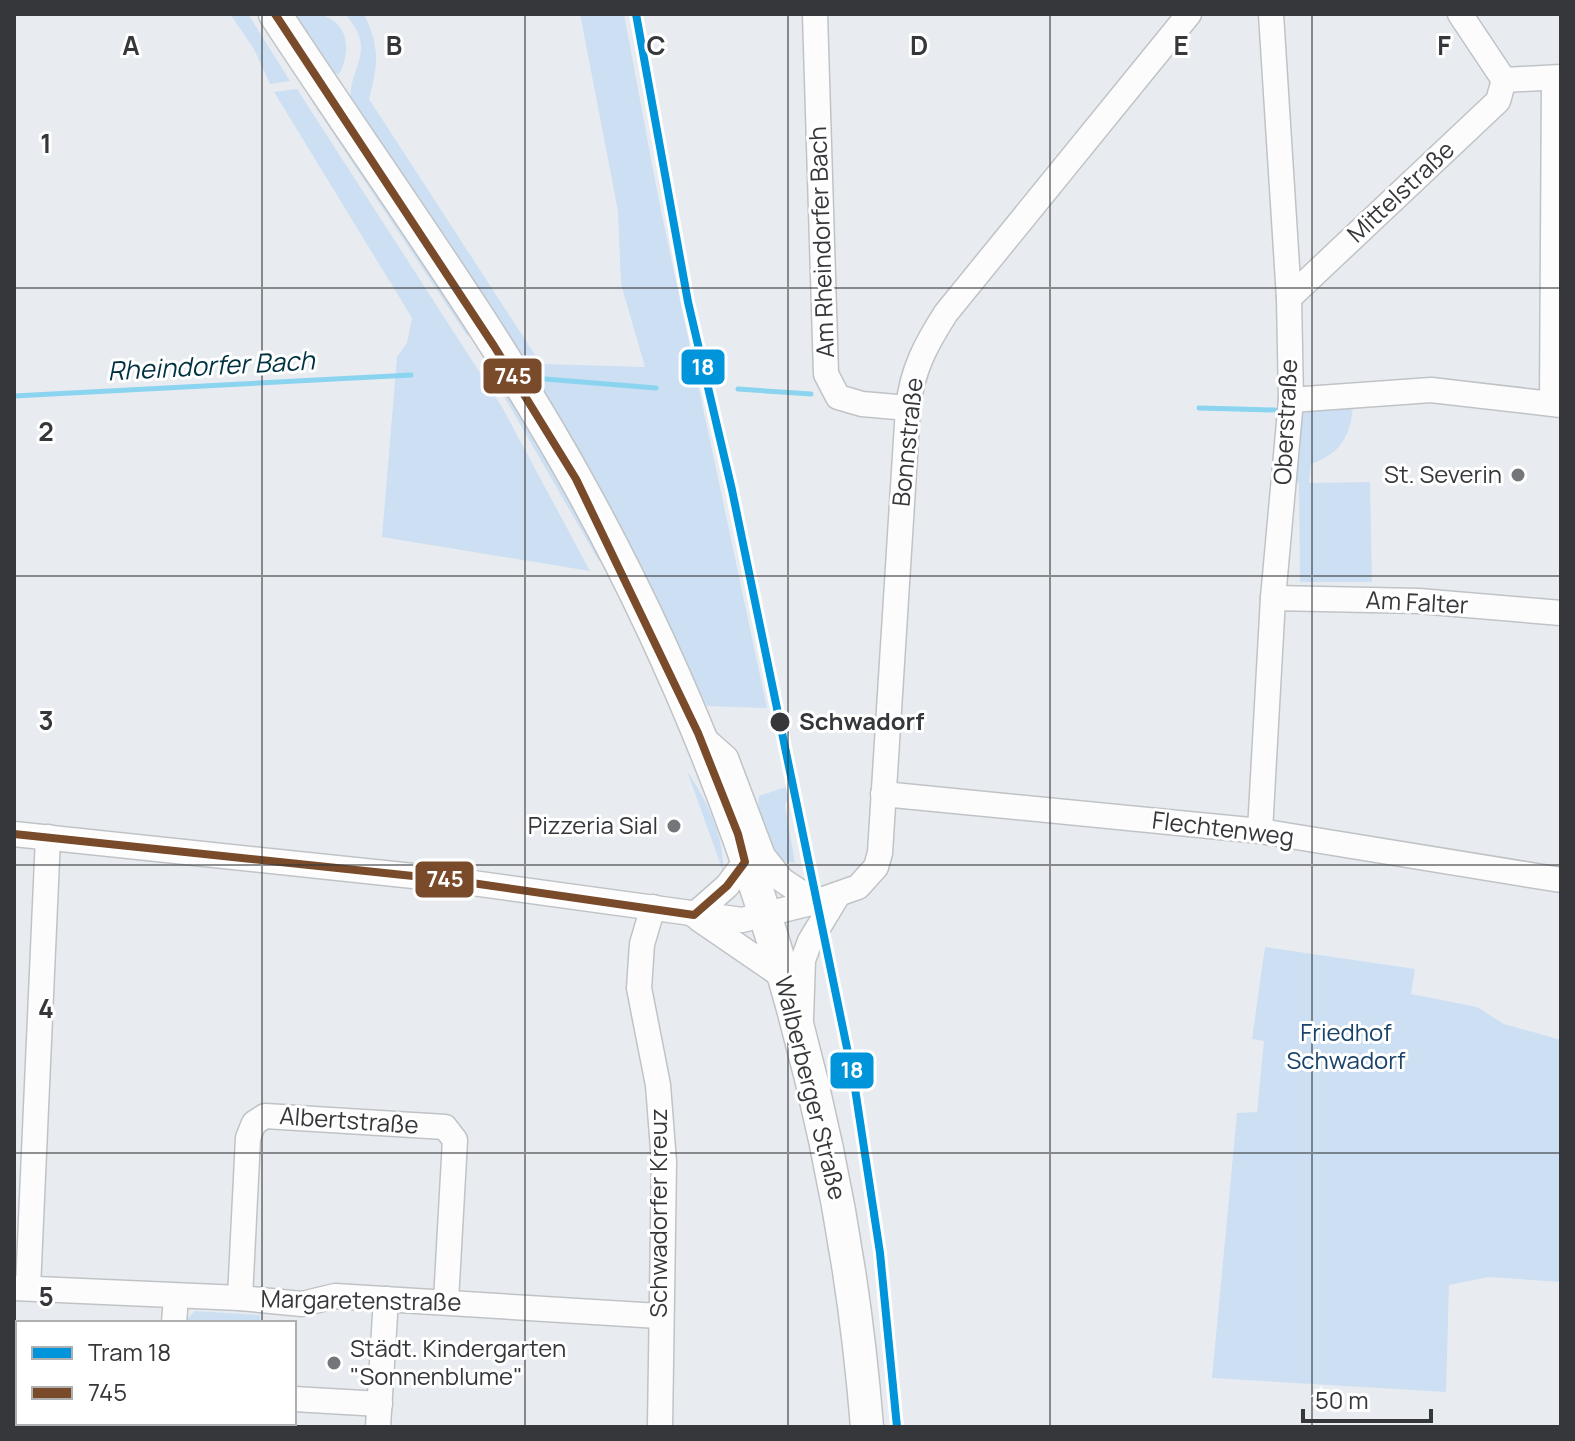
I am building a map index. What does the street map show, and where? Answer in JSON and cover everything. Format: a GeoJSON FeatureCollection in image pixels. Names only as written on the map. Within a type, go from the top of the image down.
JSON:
{"type":"FeatureCollection","features":[{"type":"Feature","properties":{"kind":"main road","name":"Walberberger Straße"},"geometry":{"type":"LineString","coordinates":[[275,14],[494,346],[576,479],[638,602],[698,733],[738,834],[762,916],[793,968],[801,1032],[843,1219],[860,1340],[867,1427]]}},
{"type":"Feature","properties":{"kind":"street","name":"Am Rheindorfer Bach"},"geometry":{"type":"LineString","coordinates":[[815,14],[826,374],[838,397],[862,404],[908,408]]}},
{"type":"Feature","properties":{"kind":"street","name":"Bonnstraße"},"geometry":{"type":"LineString","coordinates":[[14,834],[451,880],[742,920],[858,887],[876,867],[880,853],[908,408],[911,382],[921,351],[946,313],[1189,14]]}},
{"type":"Feature","properties":{"kind":"street","name":"Oberstraße"},"geometry":{"type":"LineString","coordinates":[[1260,831],[1273,598],[1291,400],[1289,298],[1271,14]]}},
{"type":"Feature","properties":{"kind":"street"},"geometry":{"type":"LineString","coordinates":[[1291,400],[1431,390],[1557,404],[1558,78],[1504,80],[1460,14]]}},
{"type":"Feature","properties":{"kind":"street","name":"Mittelstraße"},"geometry":{"type":"LineString","coordinates":[[1289,298],[1498,101],[1504,80]]}},
{"type":"Feature","properties":{"kind":"street","name":"Am Falter"},"geometry":{"type":"LineString","coordinates":[[1273,598],[1419,601],[1561,613]]}},
{"type":"Feature","properties":{"kind":"street"},"geometry":{"type":"LineString","coordinates":[[698,733],[726,758],[763,856],[782,880],[826,898]]}},
{"type":"Feature","properties":{"kind":"street","name":"Flechtenweg"},"geometry":{"type":"LineString","coordinates":[[883,794],[1260,831],[1561,880]]}},
{"type":"Feature","properties":{"kind":"street"},"geometry":{"type":"LineString","coordinates":[[21,1288],[48,837]]}},
{"type":"Feature","properties":{"kind":"street"},"geometry":{"type":"LineString","coordinates":[[745,862],[727,886],[694,915],[793,968]]}},
{"type":"Feature","properties":{"kind":"street","name":"Bonnstraße"},"geometry":{"type":"LineString","coordinates":[[793,968],[810,941],[826,898]]}},
{"type":"Feature","properties":{"kind":"street","name":"Schwadorfer Kreuz"},"geometry":{"type":"LineString","coordinates":[[653,907],[642,944],[639,988],[658,1085],[664,1162],[659,1316],[660,1427]]}},
{"type":"Feature","properties":{"kind":"street","name":"Albertstraße"},"geometry":{"type":"LineString","coordinates":[[240,1298],[248,1138],[254,1123],[265,1116],[445,1127],[455,1140],[446,1301]]}},
{"type":"Feature","properties":{"kind":"street","name":"Margaretenstraße"},"geometry":{"type":"LineString","coordinates":[[21,1288],[240,1298],[302,1304],[335,1296],[659,1316]]}},
{"type":"Feature","properties":{"kind":"street"},"geometry":{"type":"LineString","coordinates":[[174,1321],[176,1296]]}},
{"type":"Feature","properties":{"kind":"street"},"geometry":{"type":"LineString","coordinates":[[296,1399],[379,1416],[386,1299]]}},
{"type":"Feature","properties":{"kind":"green space"},"geometry":{"type":"Polygon","coordinates":[[[230,14],[248,14],[290,81],[270,84],[254,49],[230,14]]]}},
{"type":"Feature","properties":{"kind":"green space"},"geometry":{"type":"Polygon","coordinates":[[[286,14],[318,14],[336,23],[342,30],[346,47],[339,74],[327,73],[286,14]]]}},
{"type":"Feature","properties":{"kind":"green space"},"geometry":{"type":"Polygon","coordinates":[[[345,14],[365,16],[373,38],[376,66],[369,99],[541,364],[645,367],[621,284],[618,211],[580,14],[624,14],[659,201],[767,708],[707,706],[576,459],[352,111],[350,96],[361,52],[356,28],[345,14]]]}},
{"type":"Feature","properties":{"kind":"green space"},"geometry":{"type":"Polygon","coordinates":[[[297,89],[502,407],[590,571],[382,537],[397,357],[407,343],[412,318],[274,92],[297,89]]]}},
{"type":"Feature","properties":{"kind":"green space"},"geometry":{"type":"Polygon","coordinates":[[[311,100],[330,119],[468,330],[468,337],[311,100]]]}},
{"type":"Feature","properties":{"kind":"green space"},"geometry":{"type":"Polygon","coordinates":[[[483,360],[489,361],[604,558],[599,561],[483,360]]]}},
{"type":"Feature","properties":{"kind":"green space"},"geometry":{"type":"Polygon","coordinates":[[[1353,403],[1350,424],[1343,441],[1330,455],[1311,464],[1309,483],[1370,482],[1372,582],[1300,582],[1299,484],[1292,475],[1301,415],[1309,409],[1353,403]]]}},
{"type":"Feature","properties":{"kind":"green space"},"geometry":{"type":"Polygon","coordinates":[[[687,771],[713,819],[721,844],[723,871],[687,771]]]}},
{"type":"Feature","properties":{"kind":"green space"},"geometry":{"type":"Polygon","coordinates":[[[786,787],[789,795],[785,806],[795,863],[779,860],[758,810],[759,796],[786,787]]]}},
{"type":"Feature","properties":{"kind":"green space","name":"Friedhof Schwadorf"},"geometry":{"type":"Polygon","coordinates":[[[1265,947],[1415,969],[1411,994],[1477,1007],[1504,1024],[1561,1040],[1561,1282],[1489,1277],[1449,1285],[1446,1392],[1212,1378],[1237,1113],[1257,1112],[1264,1041],[1252,1039],[1265,947]]]}},
{"type":"Feature","properties":{"kind":"green space"},"geometry":{"type":"Polygon","coordinates":[[[195,1311],[260,1315],[260,1321],[185,1321],[195,1311]]]}},
{"type":"Feature","properties":{"kind":"waterway","name":"Rheindorfer Bach"},"geometry":{"type":"LineString","coordinates":[[14,396],[411,375]]}},
{"type":"Feature","properties":{"kind":"waterway"},"geometry":{"type":"LineString","coordinates":[[533,378],[656,388]]}},
{"type":"Feature","properties":{"kind":"waterway"},"geometry":{"type":"LineString","coordinates":[[738,389],[811,394]]}},
{"type":"Feature","properties":{"kind":"waterway"},"geometry":{"type":"LineString","coordinates":[[1199,408],[1275,410]]}},
{"type":"Feature","properties":{"kind":"tram line","name":"18"},"geometry":{"type":"LineString","coordinates":[[636,14],[688,302],[732,490],[854,1082],[880,1253],[897,1427]]}},
{"type":"Feature","properties":{"kind":"transit line","name":"745"},"geometry":{"type":"LineString","coordinates":[[14,834],[451,880],[694,915],[727,886],[745,862],[738,834],[698,733],[576,479],[494,346],[275,14]]}},
{"type":"Feature","properties":{"kind":"place","name":"St. Severin"},"geometry":{"type":"Point","coordinates":[1518,475]}},
{"type":"Feature","properties":{"kind":"place","name":"Schwadorf"},"geometry":{"type":"Point","coordinates":[780,722]}},
{"type":"Feature","properties":{"kind":"place","name":"Pizzeria Sial"},"geometry":{"type":"Point","coordinates":[674,826]}},
{"type":"Feature","properties":{"kind":"place","name":"Städt. Kindergarten \"Sonnenblume\""},"geometry":{"type":"Point","coordinates":[334,1363]}}]}
